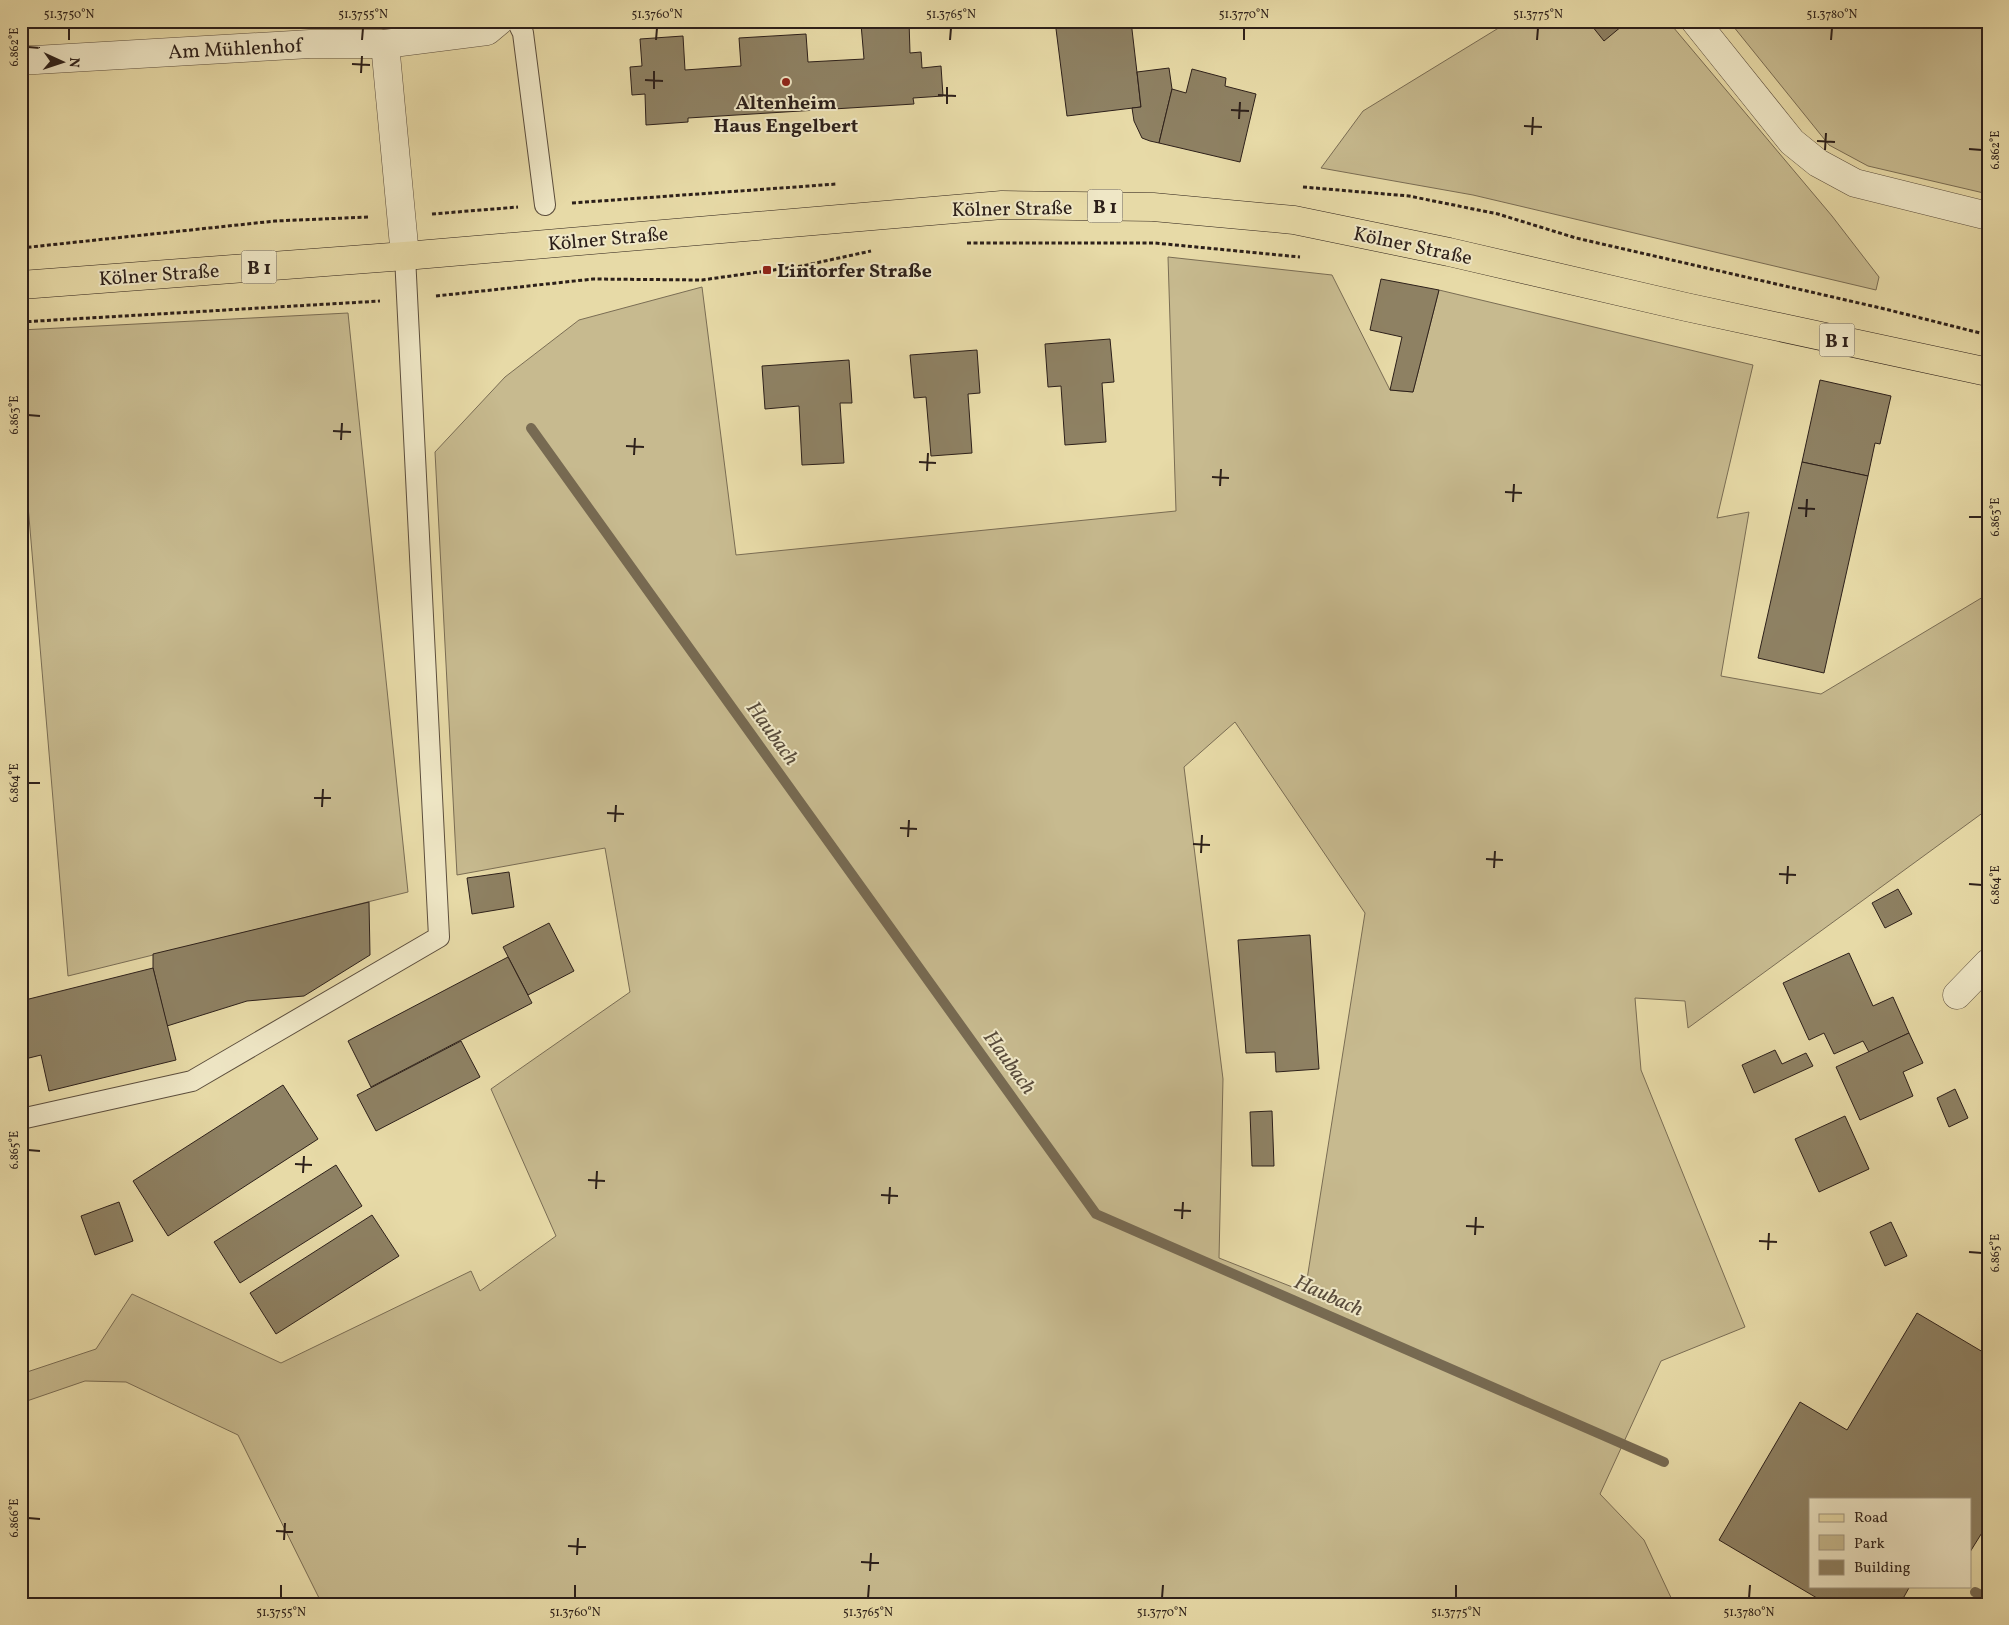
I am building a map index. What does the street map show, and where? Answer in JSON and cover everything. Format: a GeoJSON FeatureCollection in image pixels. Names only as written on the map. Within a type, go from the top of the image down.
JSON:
{"type":"FeatureCollection","features":[{"type":"Feature","properties":{"kind":"main road","name":"Kölner Straße"},"geometry":{"type":"LineString","coordinates":[[21,285],[404,256],[1002,205],[1153,207],[1294,220],[1449,252],[1676,305],[1988,372]]}},
{"type":"Feature","properties":{"kind":"street","name":"Am Mühlenhof"},"geometry":{"type":"LineString","coordinates":[[21,60],[310,44],[385,44],[488,30],[499,21]]}},
{"type":"Feature","properties":{"kind":"street"},"geometry":{"type":"LineString","coordinates":[[1694,21],[1792,142],[1818,163],[1855,183],[1988,216]]}},
{"type":"Feature","properties":{"kind":"street"},"geometry":{"type":"LineString","coordinates":[[385,44],[404,256]]}},
{"type":"Feature","properties":{"kind":"street"},"geometry":{"type":"LineString","coordinates":[[1957,995],[1988,962]]}},
{"type":"Feature","properties":{"kind":"lane"},"geometry":{"type":"LineString","coordinates":[[517,21],[523,34],[545,205]]}},
{"type":"Feature","properties":{"kind":"lane"},"geometry":{"type":"LineString","coordinates":[[21,1119],[192,1081],[439,937],[408,299],[404,256]]}},
{"type":"Feature","properties":{"kind":"path"},"geometry":{"type":"LineString","coordinates":[[1409,196],[1498,214],[1576,238],[1885,309],[1988,335]]}},
{"type":"Feature","properties":{"kind":"path"},"geometry":{"type":"LineString","coordinates":[[963,243],[1155,243],[1306,257]]}},
{"type":"Feature","properties":{"kind":"path"},"geometry":{"type":"LineString","coordinates":[[21,244],[24,248]]}},
{"type":"Feature","properties":{"kind":"path"},"geometry":{"type":"LineString","coordinates":[[21,322],[408,299],[592,279],[702,280],[802,266],[876,249]]}},
{"type":"Feature","properties":{"kind":"green space"},"geometry":{"type":"Polygon","coordinates":[[[1510,21],[1668,21],[1832,216],[1879,277],[1876,290],[1473,195],[1321,168],[1363,111],[1510,21]]]}},
{"type":"Feature","properties":{"kind":"green space"},"geometry":{"type":"Polygon","coordinates":[[[1729,21],[1988,21],[1988,194],[1868,166],[1829,145],[1729,21]]]}},
{"type":"Feature","properties":{"kind":"green space"},"geometry":{"type":"Polygon","coordinates":[[[1168,257],[1332,275],[1390,390],[1413,392],[1439,290],[1753,365],[1717,518],[1749,512],[1721,676],[1821,694],[1988,594],[1988,809],[1688,1028],[1685,1001],[1635,998],[1641,1070],[1745,1327],[1661,1361],[1600,1494],[1644,1540],[1674,1604],[322,1604],[238,1435],[126,1382],[85,1381],[21,1403],[21,1374],[96,1349],[132,1294],[281,1363],[471,1271],[480,1291],[556,1236],[491,1089],[630,992],[605,848],[457,875],[435,452],[505,377],[579,320],[702,287],[736,555],[1176,511],[1168,257]],[[1235,722],[1184,767],[1223,1079],[1219,1258],[1305,1292],[1365,913],[1235,722]]]}},
{"type":"Feature","properties":{"kind":"green space"},"geometry":{"type":"Polygon","coordinates":[[[348,313],[408,892],[68,976],[21,423],[21,330],[348,313]]]}},
{"type":"Feature","properties":{"kind":"building","name":"Altenheim Haus Engelbert"},"geometry":{"type":"Polygon","coordinates":[[[909,21],[910,53],[921,52],[922,68],[941,66],[943,96],[913,98],[914,104],[688,118],[688,122],[646,125],[645,94],[632,95],[630,67],[642,66],[640,39],[683,36],[685,70],[741,66],[739,38],[806,34],[808,62],[864,59],[861,24],[909,21]]]}},
{"type":"Feature","properties":{"kind":"building"},"geometry":{"type":"Polygon","coordinates":[[[1055,21],[1131,21],[1141,107],[1067,116],[1055,21]]]}},
{"type":"Feature","properties":{"kind":"building"},"geometry":{"type":"Polygon","coordinates":[[[1588,21],[1628,21],[1604,41],[1588,21]]]}},
{"type":"Feature","properties":{"kind":"building"},"geometry":{"type":"Polygon","coordinates":[[[1169,68],[1172,89],[1159,143],[1142,138],[1134,121],[1132,108],[1141,107],[1137,72],[1169,68]]]}},
{"type":"Feature","properties":{"kind":"building"},"geometry":{"type":"Polygon","coordinates":[[[1192,69],[1226,78],[1225,86],[1256,94],[1240,162],[1159,143],[1172,89],[1186,93],[1192,69]]]}},
{"type":"Feature","properties":{"kind":"building"},"geometry":{"type":"Polygon","coordinates":[[[1381,279],[1439,290],[1413,392],[1390,390],[1402,337],[1370,330],[1381,279]]]}},
{"type":"Feature","properties":{"kind":"building"},"geometry":{"type":"Polygon","coordinates":[[[1110,339],[1114,382],[1102,383],[1106,442],[1065,445],[1061,386],[1048,387],[1045,344],[1110,339]]]}},
{"type":"Feature","properties":{"kind":"building"},"geometry":{"type":"Polygon","coordinates":[[[977,350],[980,393],[968,394],[972,453],[931,456],[926,397],[914,398],[910,355],[977,350]]]}},
{"type":"Feature","properties":{"kind":"building"},"geometry":{"type":"Polygon","coordinates":[[[849,360],[852,403],[840,403],[844,463],[802,465],[799,406],[765,409],[762,366],[849,360]]]}},
{"type":"Feature","properties":{"kind":"building"},"geometry":{"type":"Polygon","coordinates":[[[1820,380],[1891,396],[1880,444],[1875,443],[1868,476],[1802,462],[1820,380]]]}},
{"type":"Feature","properties":{"kind":"building"},"geometry":{"type":"Polygon","coordinates":[[[1802,462],[1868,476],[1824,673],[1758,658],[1802,462]]]}},
{"type":"Feature","properties":{"kind":"building"},"geometry":{"type":"Polygon","coordinates":[[[509,872],[514,907],[472,914],[467,878],[509,872]]]}},
{"type":"Feature","properties":{"kind":"building"},"geometry":{"type":"Polygon","coordinates":[[[1898,889],[1912,914],[1885,928],[1872,903],[1898,889]]]}},
{"type":"Feature","properties":{"kind":"building"},"geometry":{"type":"Polygon","coordinates":[[[369,902],[370,955],[304,996],[247,1001],[167,1026],[153,968],[153,954],[369,902]]]}},
{"type":"Feature","properties":{"kind":"building"},"geometry":{"type":"Polygon","coordinates":[[[549,923],[574,971],[528,995],[503,947],[549,923]]]}},
{"type":"Feature","properties":{"kind":"building"},"geometry":{"type":"Polygon","coordinates":[[[1310,935],[1319,1069],[1276,1072],[1275,1052],[1246,1053],[1238,940],[1310,935]]]}},
{"type":"Feature","properties":{"kind":"building"},"geometry":{"type":"Polygon","coordinates":[[[1849,953],[1873,1006],[1893,997],[1909,1033],[1869,1052],[1863,1041],[1834,1054],[1824,1033],[1809,1040],[1783,983],[1849,953]]]}},
{"type":"Feature","properties":{"kind":"building"},"geometry":{"type":"Polygon","coordinates":[[[508,957],[532,1003],[371,1087],[348,1041],[508,957]]]}},
{"type":"Feature","properties":{"kind":"building"},"geometry":{"type":"Polygon","coordinates":[[[153,968],[176,1060],[49,1091],[41,1055],[21,1060],[21,1001],[153,968]]]}},
{"type":"Feature","properties":{"kind":"building"},"geometry":{"type":"Polygon","coordinates":[[[1909,1033],[1923,1063],[1903,1072],[1913,1096],[1860,1120],[1836,1067],[1909,1033]]]}},
{"type":"Feature","properties":{"kind":"building"},"geometry":{"type":"Polygon","coordinates":[[[461,1041],[480,1077],[376,1131],[357,1095],[461,1041]]]}},
{"type":"Feature","properties":{"kind":"building"},"geometry":{"type":"Polygon","coordinates":[[[1775,1050],[1782,1064],[1806,1053],[1813,1066],[1754,1093],[1742,1065],[1775,1050]]]}},
{"type":"Feature","properties":{"kind":"building"},"geometry":{"type":"Polygon","coordinates":[[[283,1085],[318,1139],[168,1236],[133,1181],[283,1085]]]}},
{"type":"Feature","properties":{"kind":"building"},"geometry":{"type":"Polygon","coordinates":[[[1955,1089],[1968,1118],[1949,1127],[1937,1098],[1955,1089]]]}},
{"type":"Feature","properties":{"kind":"building"},"geometry":{"type":"Polygon","coordinates":[[[1272,1111],[1274,1166],[1252,1166],[1250,1112],[1272,1111]]]}},
{"type":"Feature","properties":{"kind":"building"},"geometry":{"type":"Polygon","coordinates":[[[1845,1116],[1869,1169],[1819,1192],[1795,1139],[1845,1116]]]}},
{"type":"Feature","properties":{"kind":"building"},"geometry":{"type":"Polygon","coordinates":[[[336,1165],[362,1206],[240,1283],[214,1242],[336,1165]]]}},
{"type":"Feature","properties":{"kind":"building"},"geometry":{"type":"Polygon","coordinates":[[[119,1202],[133,1241],[95,1255],[81,1216],[119,1202]]]}},
{"type":"Feature","properties":{"kind":"building"},"geometry":{"type":"Polygon","coordinates":[[[372,1215],[399,1256],[276,1334],[250,1293],[372,1215]]]}},
{"type":"Feature","properties":{"kind":"building"},"geometry":{"type":"Polygon","coordinates":[[[1891,1222],[1907,1256],[1885,1266],[1870,1232],[1891,1222]]]}},
{"type":"Feature","properties":{"kind":"building"},"geometry":{"type":"Polygon","coordinates":[[[1917,1313],[1988,1355],[1988,1523],[1972,1549],[1972,1498],[1809,1498],[1809,1588],[1909,1588],[1900,1604],[1827,1604],[1719,1540],[1800,1402],[1847,1430],[1917,1313]]]}},
{"type":"Feature","properties":{"kind":"waterway","name":"Haubach"},"geometry":{"type":"LineString","coordinates":[[531,428],[1096,1214],[1664,1462]]}},
{"type":"Feature","properties":{"kind":"waterway","name":"Haubach"},"geometry":{"type":"LineString","coordinates":[[1975,1592],[1988,1599]]}},
{"type":"Feature","properties":{"kind":"place","name":"Altenheim Haus Engelbert"},"geometry":{"type":"Point","coordinates":[786,82]}},
{"type":"Feature","properties":{"kind":"place","name":"Lintorfer Straße"},"geometry":{"type":"Point","coordinates":[767,270]}}]}
